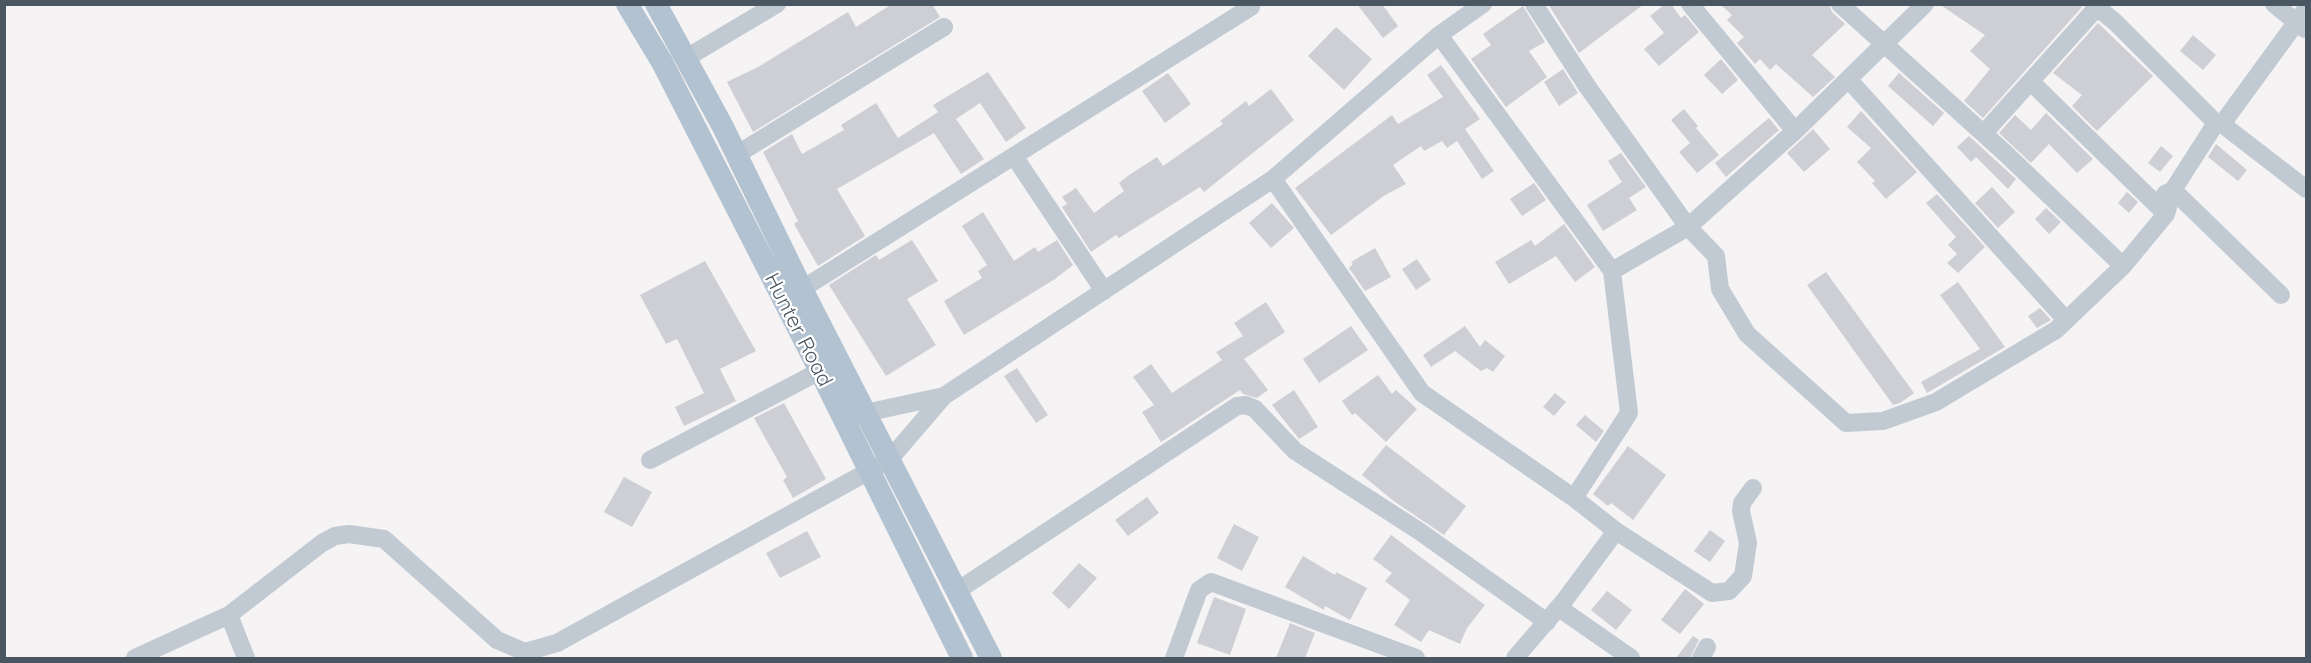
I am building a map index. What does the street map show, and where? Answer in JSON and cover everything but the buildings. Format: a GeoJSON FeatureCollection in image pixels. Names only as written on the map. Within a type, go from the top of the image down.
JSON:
{"type":"FeatureCollection","features":[{"type":"Feature","properties":{"kind":"main road","name":"Hunter Road"},"geometry":{"type":"LineString","coordinates":[[627,4],[662,62],[820,371],[962,658]]}},
{"type":"Feature","properties":{"kind":"main road","name":"Hunter Road"},"geometry":{"type":"LineString","coordinates":[[656,4],[686,57],[991,658]]}},
{"type":"Feature","properties":{"kind":"main road"},"geometry":{"type":"LineString","coordinates":[[718,174],[738,159]]}},
{"type":"Feature","properties":{"kind":"street"},"geometry":{"type":"LineString","coordinates":[[686,57],[777,4]]}},
{"type":"Feature","properties":{"kind":"street"},"geometry":{"type":"LineString","coordinates":[[135,658],[229,615],[322,543],[335,536],[349,534],[384,539],[497,640],[524,655],[557,643],[889,460],[944,396],[1273,179],[1439,35],[1483,4]]}},
{"type":"Feature","properties":{"kind":"street"},"geometry":{"type":"LineString","coordinates":[[1534,4],[1587,86],[1689,227],[1716,256],[1720,290],[1747,334],[1846,423],[1883,421],[1936,402],[2056,330],[2123,266],[2166,214],[2173,190],[2219,124],[2304,21],[2274,4]]}},
{"type":"Feature","properties":{"kind":"street"},"geometry":{"type":"LineString","coordinates":[[1690,4],[1795,131]]}},
{"type":"Feature","properties":{"kind":"street"},"geometry":{"type":"LineString","coordinates":[[1840,4],[1984,133],[2123,266]]}},
{"type":"Feature","properties":{"kind":"street"},"geometry":{"type":"LineString","coordinates":[[1612,271],[1689,227],[1849,80],[1925,4]]}},
{"type":"Feature","properties":{"kind":"street"},"geometry":{"type":"LineString","coordinates":[[1984,133],[2097,6],[2219,124],[2307,189]]}},
{"type":"Feature","properties":{"kind":"street"},"geometry":{"type":"LineString","coordinates":[[802,289],[1251,7]]}},
{"type":"Feature","properties":{"kind":"street"},"geometry":{"type":"LineString","coordinates":[[738,159],[944,27]]}},
{"type":"Feature","properties":{"kind":"street"},"geometry":{"type":"LineString","coordinates":[[1439,35],[1612,271],[1629,413],[1574,498]]}},
{"type":"Feature","properties":{"kind":"street"},"geometry":{"type":"LineString","coordinates":[[1849,80],[2066,320]]}},
{"type":"Feature","properties":{"kind":"street"},"geometry":{"type":"LineString","coordinates":[[2031,82],[2166,214]]}},
{"type":"Feature","properties":{"kind":"street"},"geometry":{"type":"LineString","coordinates":[[1014,156],[1104,291]]}},
{"type":"Feature","properties":{"kind":"street"},"geometry":{"type":"LineString","coordinates":[[1273,179],[1422,393],[1574,498],[1616,531],[1712,593],[1729,591],[1743,576],[1748,543],[1741,511],[1742,503],[1753,488]]}},
{"type":"Feature","properties":{"kind":"street"},"geometry":{"type":"LineString","coordinates":[[2152,201],[2173,190]]}},
{"type":"Feature","properties":{"kind":"street"},"geometry":{"type":"LineString","coordinates":[[2173,190],[2281,295]]}},
{"type":"Feature","properties":{"kind":"street"},"geometry":{"type":"LineString","coordinates":[[650,459],[820,371]]}},
{"type":"Feature","properties":{"kind":"street"},"geometry":{"type":"LineString","coordinates":[[844,423],[865,413],[944,396]]}},
{"type":"Feature","properties":{"kind":"street"},"geometry":{"type":"LineString","coordinates":[[957,591],[1237,406],[1246,405],[1255,409],[1295,451],[1553,615],[1631,658]]}},
{"type":"Feature","properties":{"kind":"street"},"geometry":{"type":"LineString","coordinates":[[1515,658],[1553,615],[1616,531]]}},
{"type":"Feature","properties":{"kind":"street"},"geometry":{"type":"LineString","coordinates":[[1174,658],[1200,590],[1211,582],[1416,658]]}},
{"type":"Feature","properties":{"kind":"street"},"geometry":{"type":"LineString","coordinates":[[229,615],[246,658]]}}]}
